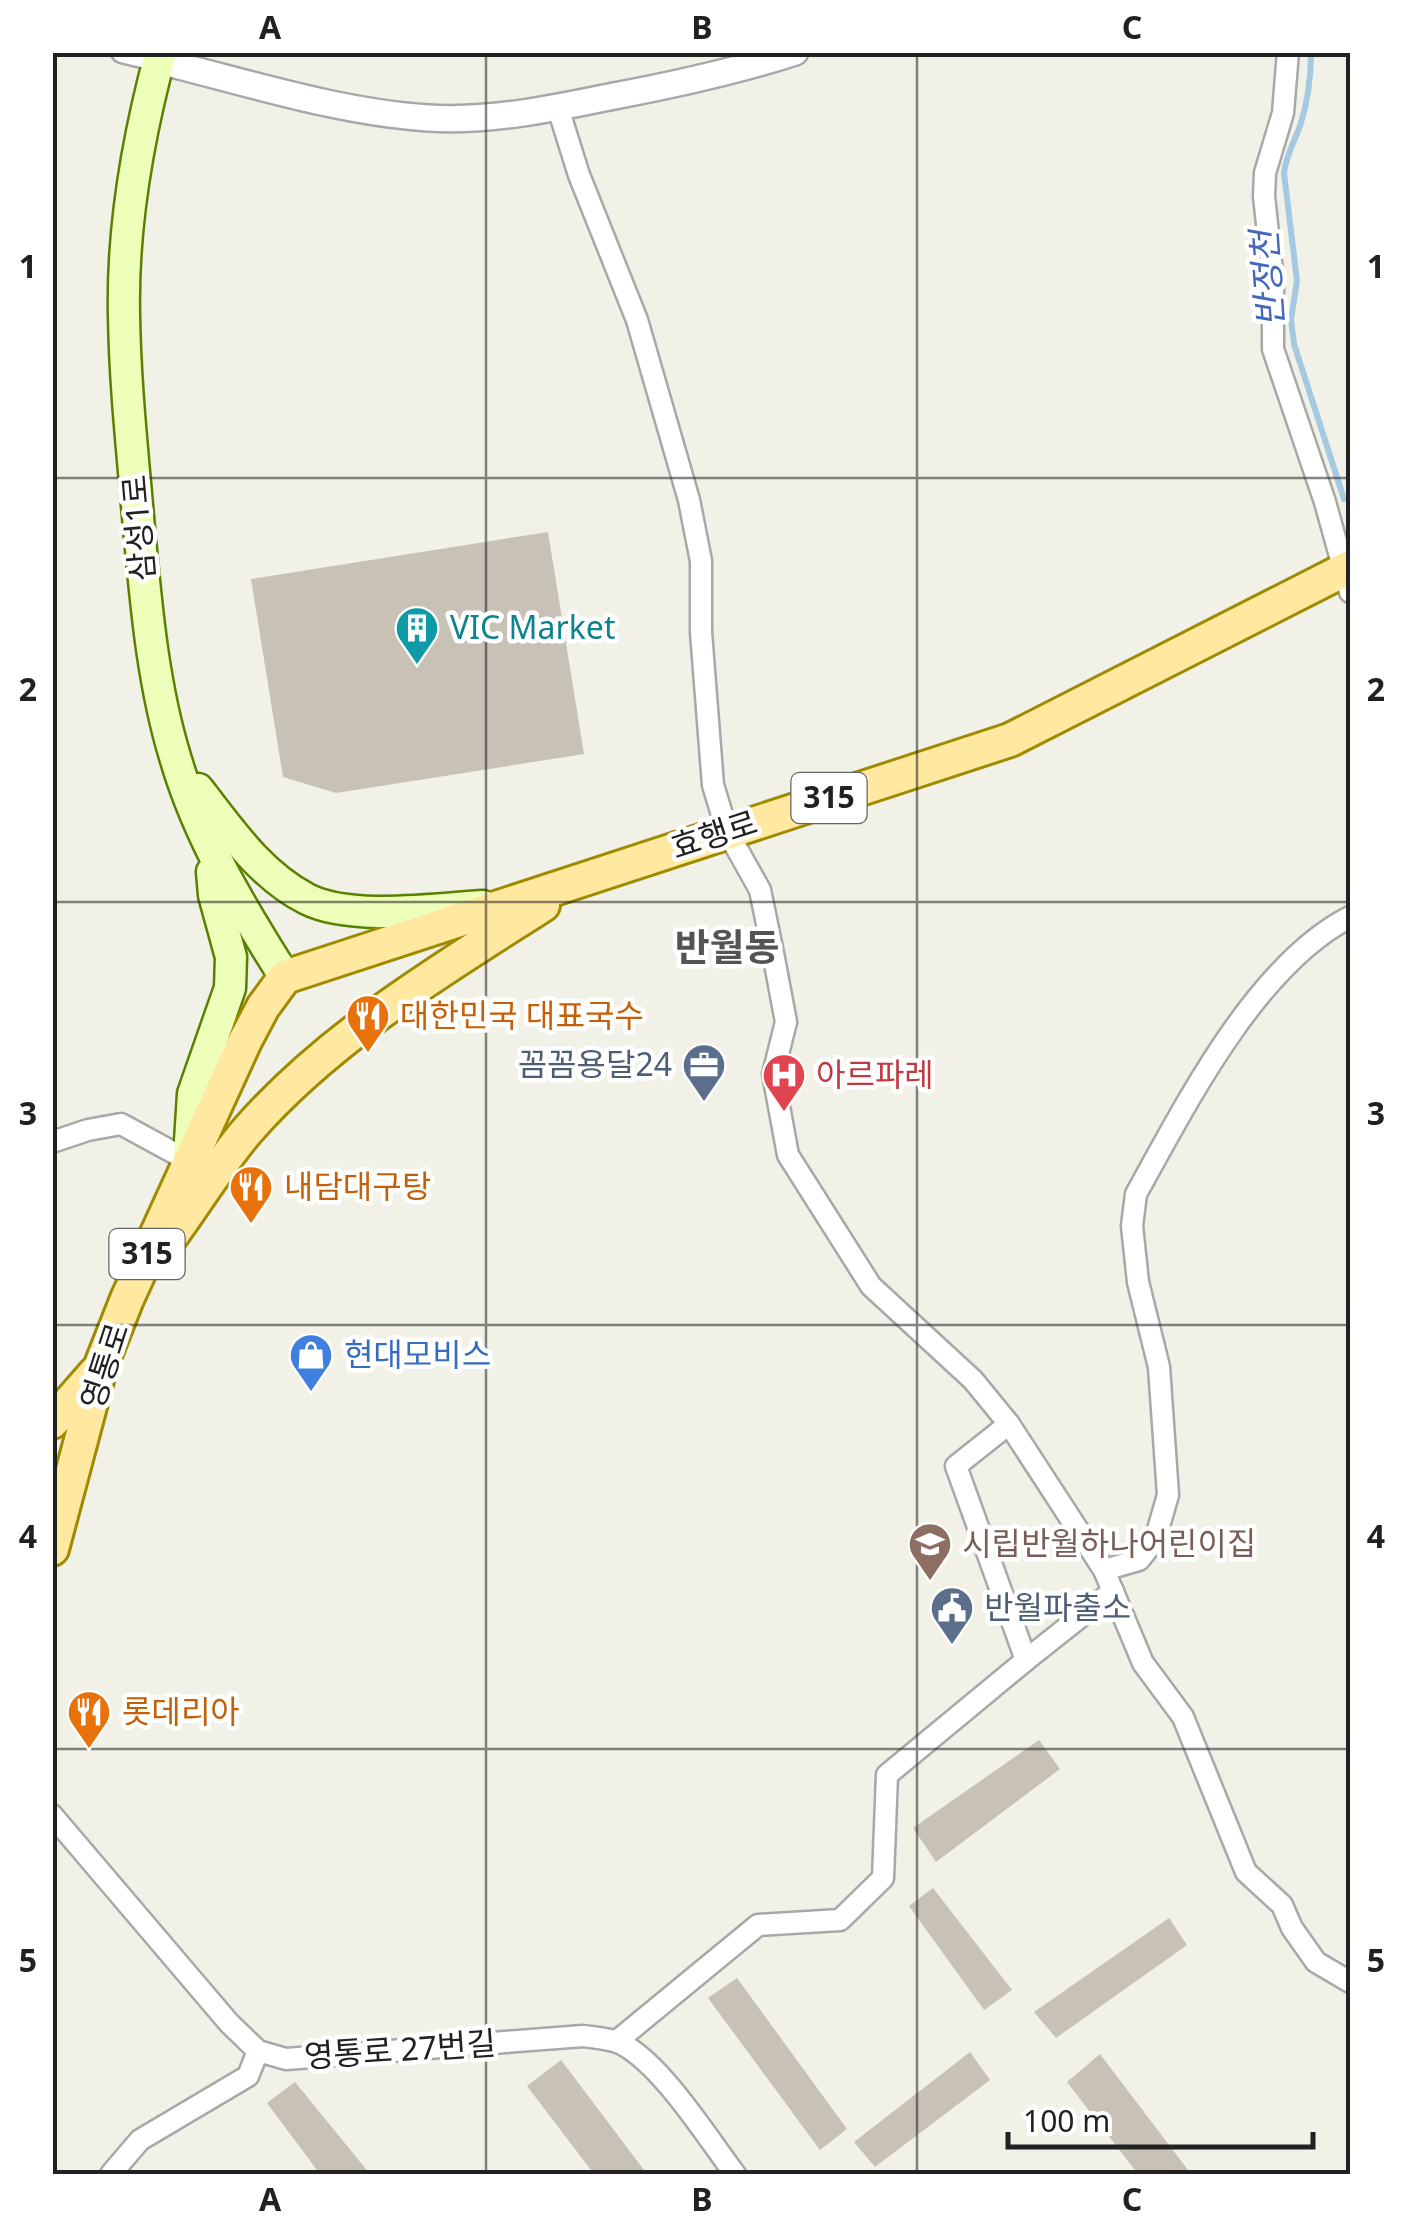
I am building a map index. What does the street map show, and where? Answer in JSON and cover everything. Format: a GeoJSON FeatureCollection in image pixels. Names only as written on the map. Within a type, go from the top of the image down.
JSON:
{"type":"FeatureCollection","features":[{"type":"Feature","properties":{"kind":"main road","name":"삼성1로"},"geometry":{"type":"LineString","coordinates":[[160,57],[132,180],[124,312],[146,596],[159,687],[176,760],[208,844],[285,977]]}},
{"type":"Feature","properties":{"kind":"main road","name":"효행로"},"geometry":{"type":"LineString","coordinates":[[285,977],[1010,740],[1348,577]]}},
{"type":"Feature","properties":{"kind":"main road"},"geometry":{"type":"LineString","coordinates":[[176,760],[264,869],[308,900],[364,912],[501,905]]}},
{"type":"Feature","properties":{"kind":"main road"},"geometry":{"type":"LineString","coordinates":[[189,1160],[194,1094],[230,988],[230,956],[214,895],[208,844]]}},
{"type":"Feature","properties":{"kind":"main road","name":"315"},"geometry":{"type":"LineString","coordinates":[[127,1299],[247,1131],[318,1064],[402,995],[587,876]]}},
{"type":"Feature","properties":{"kind":"main road","name":"영통로"},"geometry":{"type":"LineString","coordinates":[[52,1549],[101,1365],[127,1299],[263,1007],[285,977]]}},
{"type":"Feature","properties":{"kind":"main road"},"geometry":{"type":"LineString","coordinates":[[52,1422],[101,1365]]}},
{"type":"Feature","properties":{"kind":"street"},"geometry":{"type":"LineString","coordinates":[[122,52],[160,57],[339,105],[459,119],[558,108],[726,74],[795,52]]}},
{"type":"Feature","properties":{"kind":"street"},"geometry":{"type":"LineString","coordinates":[[1288,52],[1283,113],[1264,174],[1273,280],[1273,348],[1348,577]]}},
{"type":"Feature","properties":{"kind":"street"},"geometry":{"type":"LineString","coordinates":[[558,108],[579,175],[637,320],[689,500],[701,561],[701,632],[713,785],[727,831],[760,890],[774,953],[786,1022],[773,1074],[788,1154],[871,1286],[973,1380],[1009,1424],[1104,1570],[1144,1663],[1183,1717],[1246,1872],[1282,1904],[1292,1928],[1316,1962],[1350,1982]]}},
{"type":"Feature","properties":{"kind":"street"},"geometry":{"type":"LineString","coordinates":[[1104,1570],[1139,1560],[1155,1540],[1168,1495],[1159,1367],[1138,1282],[1132,1226],[1136,1194],[1240,1021],[1285,966],[1334,926],[1350,918]]}},
{"type":"Feature","properties":{"kind":"street"},"geometry":{"type":"LineString","coordinates":[[52,1142],[122,1124],[189,1160]]}},
{"type":"Feature","properties":{"kind":"street"},"geometry":{"type":"LineString","coordinates":[[1009,1424],[956,1466],[1026,1660]]}},
{"type":"Feature","properties":{"kind":"street"},"geometry":{"type":"LineString","coordinates":[[735,2174],[640,2054],[617,2041],[758,1926],[840,1920],[882,1878],[887,1774],[1113,1591]]}},
{"type":"Feature","properties":{"kind":"street","name":"영통로 27번길"},"geometry":{"type":"LineString","coordinates":[[52,1814],[229,2023],[258,2051],[286,2059],[583,2036],[617,2041]]}},
{"type":"Feature","properties":{"kind":"street"},"geometry":{"type":"LineString","coordinates":[[248,2076],[258,2051]]}},
{"type":"Feature","properties":{"kind":"street"},"geometry":{"type":"LineString","coordinates":[[112,2174],[140,2140],[248,2076],[286,2059]]}},
{"type":"Feature","properties":{"kind":"building","name":"VIC Market"},"geometry":{"type":"Polygon","coordinates":[[[548,532],[584,754],[336,793],[283,777],[251,579],[548,532]]]}},
{"type":"Feature","properties":{"kind":"building"},"geometry":{"type":"Polygon","coordinates":[[[1039,1740],[1060,1769],[936,1862],[913,1828],[1039,1740]]]}},
{"type":"Feature","properties":{"kind":"building"},"geometry":{"type":"Polygon","coordinates":[[[933,1888],[1012,1990],[984,2010],[909,1906],[933,1888]]]}},
{"type":"Feature","properties":{"kind":"building"},"geometry":{"type":"Polygon","coordinates":[[[1169,1918],[1187,1945],[1056,2038],[1034,2012],[1169,1918]]]}},
{"type":"Feature","properties":{"kind":"building"},"geometry":{"type":"Polygon","coordinates":[[[737,1978],[847,2129],[820,2150],[708,1998],[737,1978]]]}},
{"type":"Feature","properties":{"kind":"building"},"geometry":{"type":"Polygon","coordinates":[[[970,2052],[990,2080],[875,2167],[854,2142],[970,2052]]]}},
{"type":"Feature","properties":{"kind":"building"},"geometry":{"type":"Polygon","coordinates":[[[1100,2054],[1191,2174],[1138,2174],[1067,2082],[1100,2054]]]}},
{"type":"Feature","properties":{"kind":"building"},"geometry":{"type":"Polygon","coordinates":[[[561,2060],[647,2174],[594,2174],[527,2086],[561,2060]]]}},
{"type":"Feature","properties":{"kind":"building"},"geometry":{"type":"Polygon","coordinates":[[[295,2082],[370,2174],[320,2174],[267,2103],[295,2082]]]}},
{"type":"Feature","properties":{"kind":"waterway","name":"반정천"},"geometry":{"type":"LineString","coordinates":[[1311,52],[1305,108],[1284,173],[1297,281],[1291,320],[1294,344],[1344,499]]}},
{"type":"Feature","properties":{"kind":"place","name":"VIC Market"},"geometry":{"type":"Point","coordinates":[417,666]}},
{"type":"Feature","properties":{"kind":"place","name":"대한민국 대표국수"},"geometry":{"type":"Point","coordinates":[368,1054]}},
{"type":"Feature","properties":{"kind":"place","name":"꼼꼼용달24"},"geometry":{"type":"Point","coordinates":[704,1103]}},
{"type":"Feature","properties":{"kind":"place","name":"아르파레"},"geometry":{"type":"Point","coordinates":[784,1113]}},
{"type":"Feature","properties":{"kind":"place","name":"내담대구탕"},"geometry":{"type":"Point","coordinates":[251,1225]}},
{"type":"Feature","properties":{"kind":"place","name":"현대모비스"},"geometry":{"type":"Point","coordinates":[311,1393]}},
{"type":"Feature","properties":{"kind":"place","name":"시립반월하나어린이집"},"geometry":{"type":"Point","coordinates":[930,1582]}},
{"type":"Feature","properties":{"kind":"place","name":"반월파출소"},"geometry":{"type":"Point","coordinates":[952,1646]}},
{"type":"Feature","properties":{"kind":"place","name":"롯데리아"},"geometry":{"type":"Point","coordinates":[89,1750]}},
{"type":"Feature","properties":{"kind":"district","name":"반월동"},"geometry":{"type":"Point","coordinates":[727,948]}}]}
